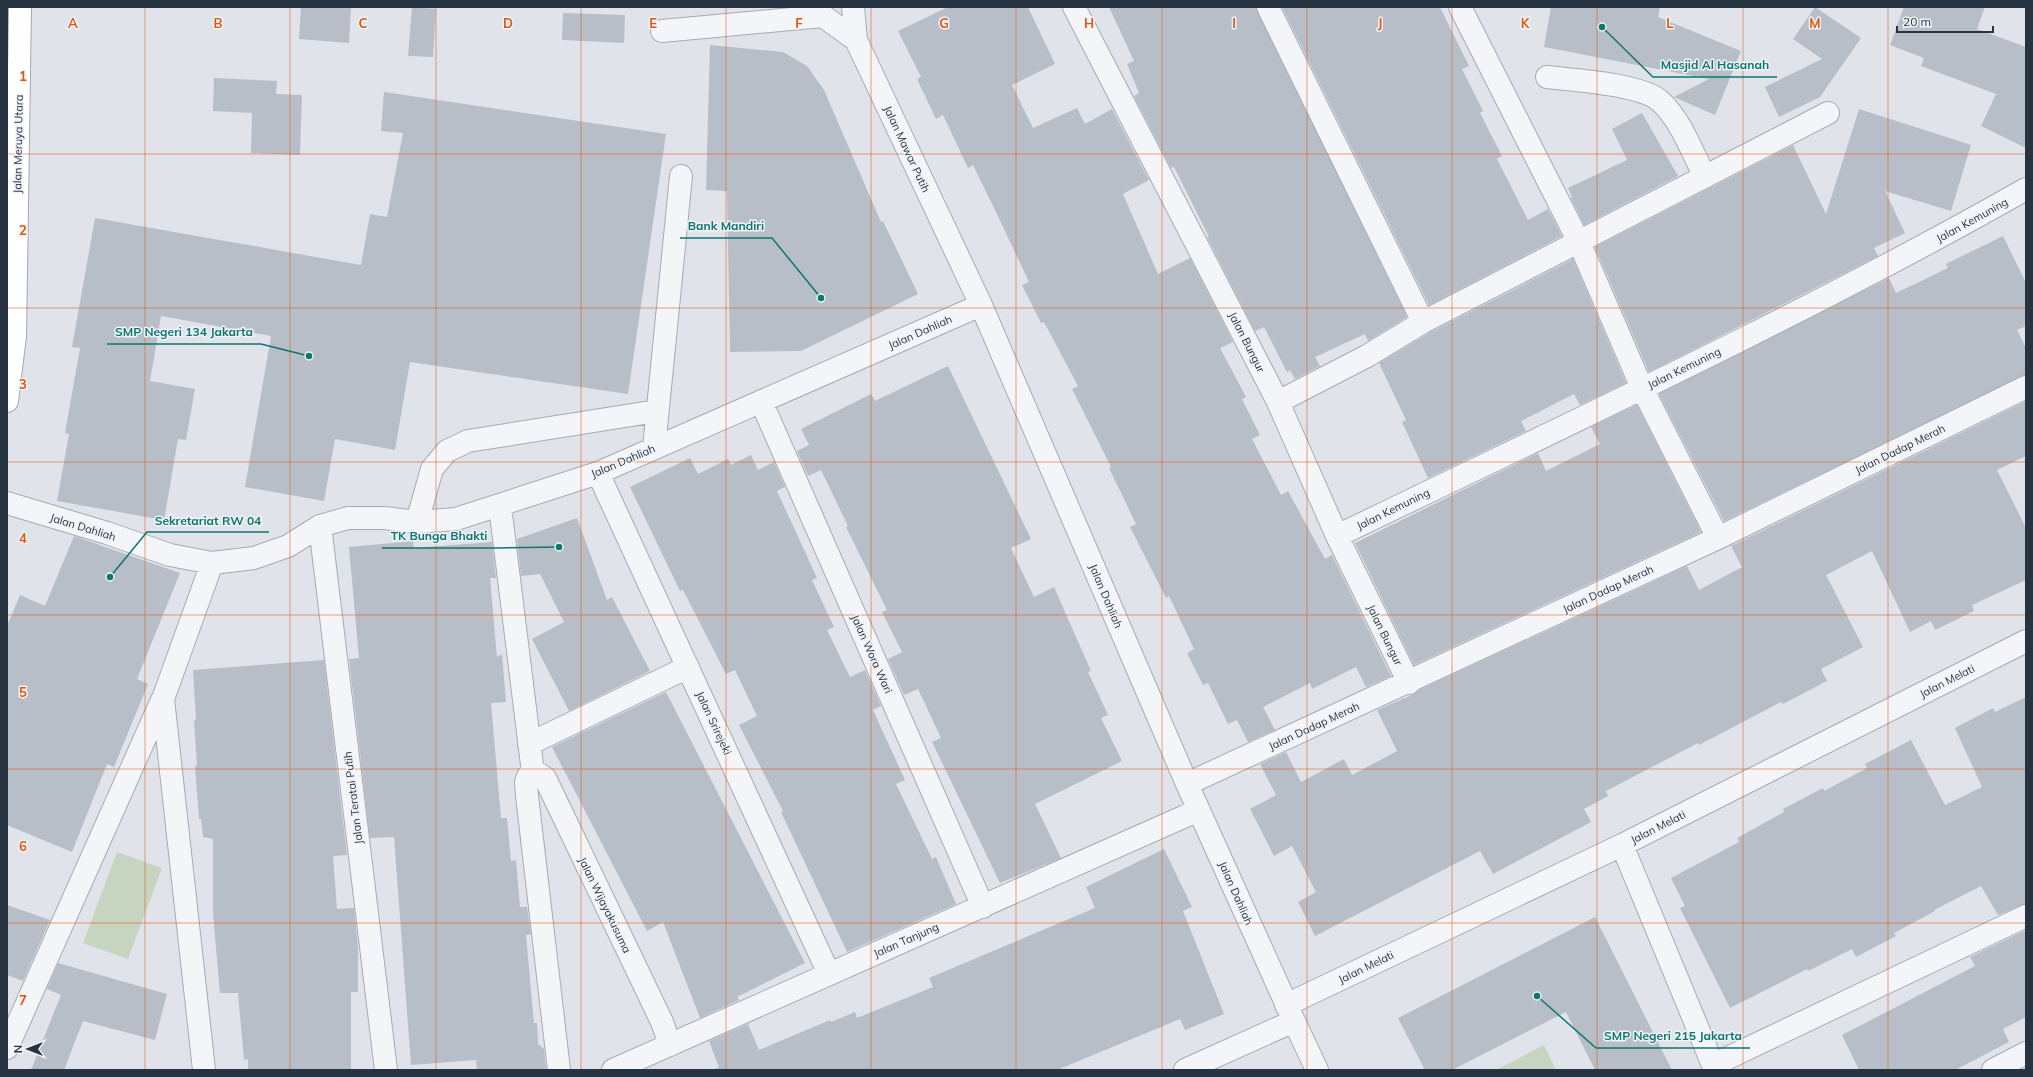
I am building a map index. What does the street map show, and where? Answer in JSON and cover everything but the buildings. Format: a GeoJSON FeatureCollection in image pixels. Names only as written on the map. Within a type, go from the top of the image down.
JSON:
{"type":"FeatureCollection","features":[{"type":"Feature","properties":{"kind":"main road","name":"Jalan Meruya Utara"},"geometry":{"type":"LineString","coordinates":[[7,401],[15,336],[20,7]]}},
{"type":"Feature","properties":{"kind":"street"},"geometry":{"type":"LineString","coordinates":[[854,7],[856,40]]}},
{"type":"Feature","properties":{"kind":"street","name":"Jalan Bungur"},"geometry":{"type":"LineString","coordinates":[[1074,7],[1278,402],[1337,536],[1408,683]]}},
{"type":"Feature","properties":{"kind":"street"},"geometry":{"type":"LineString","coordinates":[[1268,7],[1424,322]]}},
{"type":"Feature","properties":{"kind":"street"},"geometry":{"type":"LineString","coordinates":[[1460,7],[1579,242],[1642,388],[1718,538]]}},
{"type":"Feature","properties":{"kind":"street"},"geometry":{"type":"LineString","coordinates":[[662,31],[820,11]]}},
{"type":"Feature","properties":{"kind":"street","name":"Jalan Mawar Putih"},"geometry":{"type":"LineString","coordinates":[[820,11],[856,40],[981,305]]}},
{"type":"Feature","properties":{"kind":"street"},"geometry":{"type":"LineString","coordinates":[[1547,77],[1630,88],[1659,100],[1672,115],[1705,177]]}},
{"type":"Feature","properties":{"kind":"street"},"geometry":{"type":"LineString","coordinates":[[1278,402],[1367,356],[1424,322],[1828,113]]}},
{"type":"Feature","properties":{"kind":"street"},"geometry":{"type":"LineString","coordinates":[[654,448],[681,176]]}},
{"type":"Feature","properties":{"kind":"street","name":"Jalan Kemuning"},"geometry":{"type":"LineString","coordinates":[[1337,536],[1796,313],[1929,244],[2026,189]]}},
{"type":"Feature","properties":{"kind":"street","name":"Jalan Dahliah"},"geometry":{"type":"LineString","coordinates":[[7,503],[107,533],[170,555],[212,563],[254,558],[288,546],[320,526],[348,518],[385,518],[417,522],[456,519],[598,473],[761,401],[786,392],[981,305],[1187,784],[1317,1070]]}},
{"type":"Feature","properties":{"kind":"street","name":"Jalan Dadap Merah"},"geometry":{"type":"LineString","coordinates":[[1187,784],[1408,683],[1718,538],[2026,387]]}},
{"type":"Feature","properties":{"kind":"street","name":"Jalan Wora Wari"},"geometry":{"type":"LineString","coordinates":[[761,401],[983,907]]}},
{"type":"Feature","properties":{"kind":"street"},"geometry":{"type":"LineString","coordinates":[[417,522],[432,469],[447,450],[468,441],[657,411]]}},
{"type":"Feature","properties":{"kind":"street","name":"Jalan Srirejeki"},"geometry":{"type":"LineString","coordinates":[[598,473],[829,974]]}},
{"type":"Feature","properties":{"kind":"street"},"geometry":{"type":"LineString","coordinates":[[500,506],[533,773],[528,776],[526,782],[527,796],[559,1070]]}},
{"type":"Feature","properties":{"kind":"street","name":"Jalan Teratai Putih"},"geometry":{"type":"LineString","coordinates":[[320,526],[386,1070]]}},
{"type":"Feature","properties":{"kind":"street"},"geometry":{"type":"LineString","coordinates":[[7,1048],[163,699],[212,563]]}},
{"type":"Feature","properties":{"kind":"street","name":"Jalan Melati"},"geometry":{"type":"LineString","coordinates":[[1290,1013],[2026,641]]}},
{"type":"Feature","properties":{"kind":"street"},"geometry":{"type":"LineString","coordinates":[[529,744],[688,667]]}},
{"type":"Feature","properties":{"kind":"street"},"geometry":{"type":"LineString","coordinates":[[163,699],[204,1070]]}},
{"type":"Feature","properties":{"kind":"street","name":"Jalan Wijayakusuma"},"geometry":{"type":"LineString","coordinates":[[533,773],[539,774],[545,778],[662,1022],[670,1045]]}},
{"type":"Feature","properties":{"kind":"street","name":"Jalan Tanjung"},"geometry":{"type":"LineString","coordinates":[[613,1070],[1199,810]]}},
{"type":"Feature","properties":{"kind":"street"},"geometry":{"type":"LineString","coordinates":[[1622,845],[1714,1068],[2026,916]]}},
{"type":"Feature","properties":{"kind":"street"},"geometry":{"type":"LineString","coordinates":[[1185,1070],[1290,1013]]}},
{"type":"Feature","properties":{"kind":"street"},"geometry":{"type":"LineString","coordinates":[[1993,1070],[2026,1053]]}},
{"type":"Feature","properties":{"kind":"green space"},"geometry":{"type":"Polygon","coordinates":[[[117,852],[162,868],[128,959],[83,943],[117,852]]]}},
{"type":"Feature","properties":{"kind":"green space"},"geometry":{"type":"Polygon","coordinates":[[[1544,1045],[1556,1070],[1496,1070],[1544,1045]]]}},
{"type":"Feature","properties":{"kind":"place","name":"Masjid Al Hasanah"},"geometry":{"type":"Point","coordinates":[1602,27]}},
{"type":"Feature","properties":{"kind":"place","name":"Bank Mandiri"},"geometry":{"type":"Point","coordinates":[821,298]}},
{"type":"Feature","properties":{"kind":"place","name":"SMP Negeri 134 Jakarta"},"geometry":{"type":"Point","coordinates":[309,356]}},
{"type":"Feature","properties":{"kind":"place","name":"TK Bunga Bhakti"},"geometry":{"type":"Point","coordinates":[559,547]}},
{"type":"Feature","properties":{"kind":"place","name":"Sekretariat RW 04"},"geometry":{"type":"Point","coordinates":[110,577]}},
{"type":"Feature","properties":{"kind":"place","name":"SMP Negeri 215 Jakarta"},"geometry":{"type":"Point","coordinates":[1537,996]}}]}
